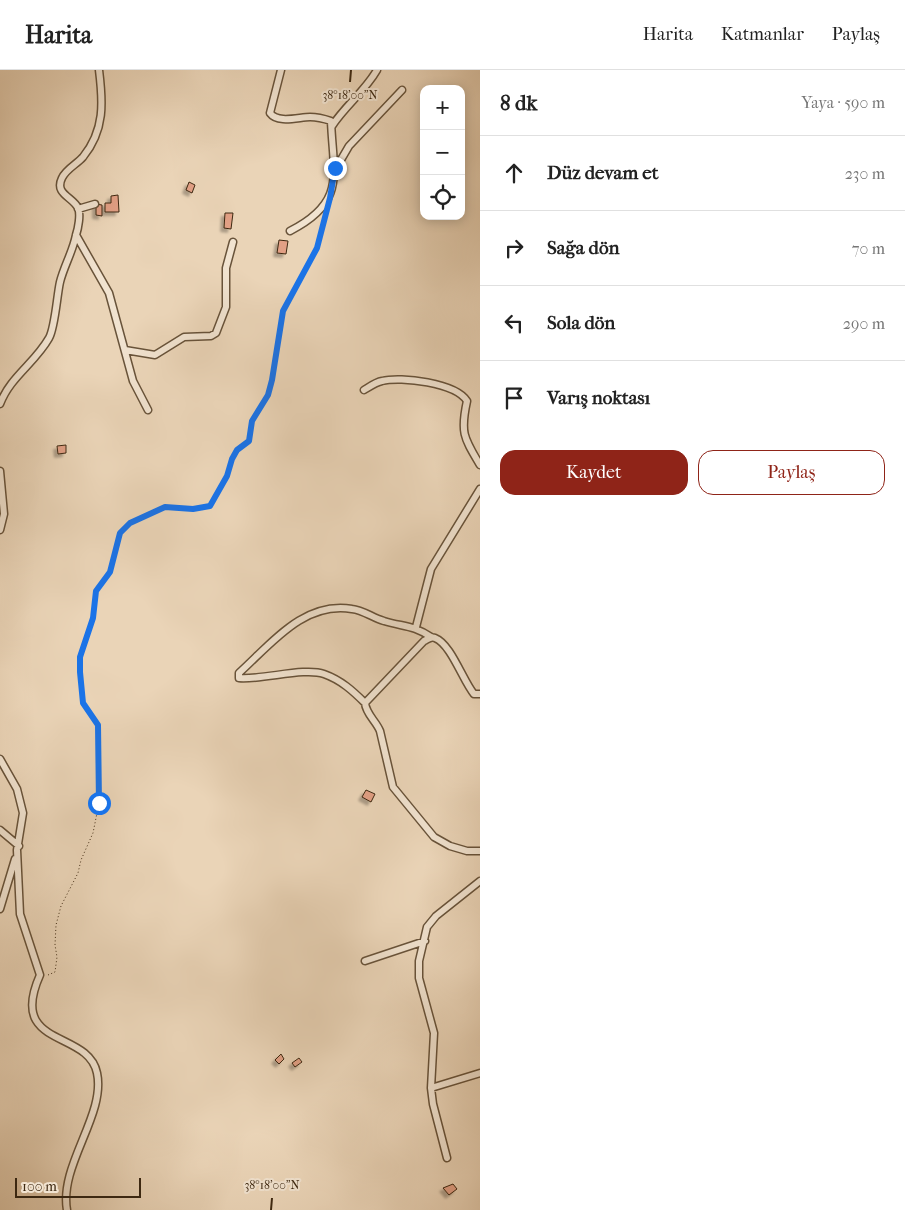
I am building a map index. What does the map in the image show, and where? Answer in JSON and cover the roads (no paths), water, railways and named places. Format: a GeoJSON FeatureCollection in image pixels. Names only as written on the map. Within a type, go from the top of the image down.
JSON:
{"type":"FeatureCollection","features":[{"type":"Feature","properties":{"kind":"street"},"geometry":{"type":"LineString","coordinates":[[0,404],[6,389],[30,364],[51,336],[61,280],[76,235],[78,209],[62,192],[60,186],[62,178],[82,158],[100,129],[102,108],[98,70]]}},
{"type":"Feature","properties":{"kind":"street"},"geometry":{"type":"LineString","coordinates":[[100,78],[104,70]]}},
{"type":"Feature","properties":{"kind":"street"},"geometry":{"type":"LineString","coordinates":[[281,70],[270,113],[282,119],[313,117],[331,121],[332,126],[334,171],[330,198],[308,222],[290,231]]}},
{"type":"Feature","properties":{"kind":"street"},"geometry":{"type":"LineString","coordinates":[[332,126],[342,111],[362,92],[377,70]]}},
{"type":"Feature","properties":{"kind":"street"},"geometry":{"type":"LineString","coordinates":[[334,171],[349,146],[402,90]]}},
{"type":"Feature","properties":{"kind":"street"},"geometry":{"type":"LineString","coordinates":[[78,209],[95,204]]}},
{"type":"Feature","properties":{"kind":"street"},"geometry":{"type":"LineString","coordinates":[[76,235],[110,293],[133,381],[148,410]]}},
{"type":"Feature","properties":{"kind":"street"},"geometry":{"type":"LineString","coordinates":[[125,350],[156,355],[184,337],[211,336],[216,333],[226,307],[226,268],[233,242]]}},
{"type":"Feature","properties":{"kind":"street"},"geometry":{"type":"LineString","coordinates":[[364,390],[382,381],[431,382],[463,394],[467,401],[463,420],[464,436],[480,465]]}},
{"type":"Feature","properties":{"kind":"street"},"geometry":{"type":"LineString","coordinates":[[0,471],[4,514],[0,530]]}},
{"type":"Feature","properties":{"kind":"street"},"geometry":{"type":"LineString","coordinates":[[416,627],[431,569],[480,489]]}},
{"type":"Feature","properties":{"kind":"street"},"geometry":{"type":"LineString","coordinates":[[480,694],[474,694],[468,687],[443,644],[436,638],[431,637],[416,627],[384,621],[354,609],[336,607],[312,612],[293,623],[240,672],[238,678],[254,679],[322,673],[344,683],[365,703],[380,731],[393,787],[434,837],[450,846],[467,851],[480,851]]}},
{"type":"Feature","properties":{"kind":"street"},"geometry":{"type":"LineString","coordinates":[[365,703],[424,641],[431,637]]}},
{"type":"Feature","properties":{"kind":"street"},"geometry":{"type":"LineString","coordinates":[[0,758],[17,789],[23,813],[18,848],[0,910]]}},
{"type":"Feature","properties":{"kind":"street"},"geometry":{"type":"LineString","coordinates":[[0,830],[18,848],[20,914],[40,975],[32,997],[36,1019],[50,1036],[84,1051],[95,1065],[97,1074],[98,1085],[92,1110],[66,1186],[67,1210]]}},
{"type":"Feature","properties":{"kind":"street"},"geometry":{"type":"LineString","coordinates":[[448,1158],[433,1104],[431,1088],[434,1033],[419,978],[419,962],[427,927],[436,916],[480,882]]}},
{"type":"Feature","properties":{"kind":"street"},"geometry":{"type":"LineString","coordinates":[[365,961],[425,941]]}},
{"type":"Feature","properties":{"kind":"street"},"geometry":{"type":"LineString","coordinates":[[431,1088],[480,1073]]}}]}
